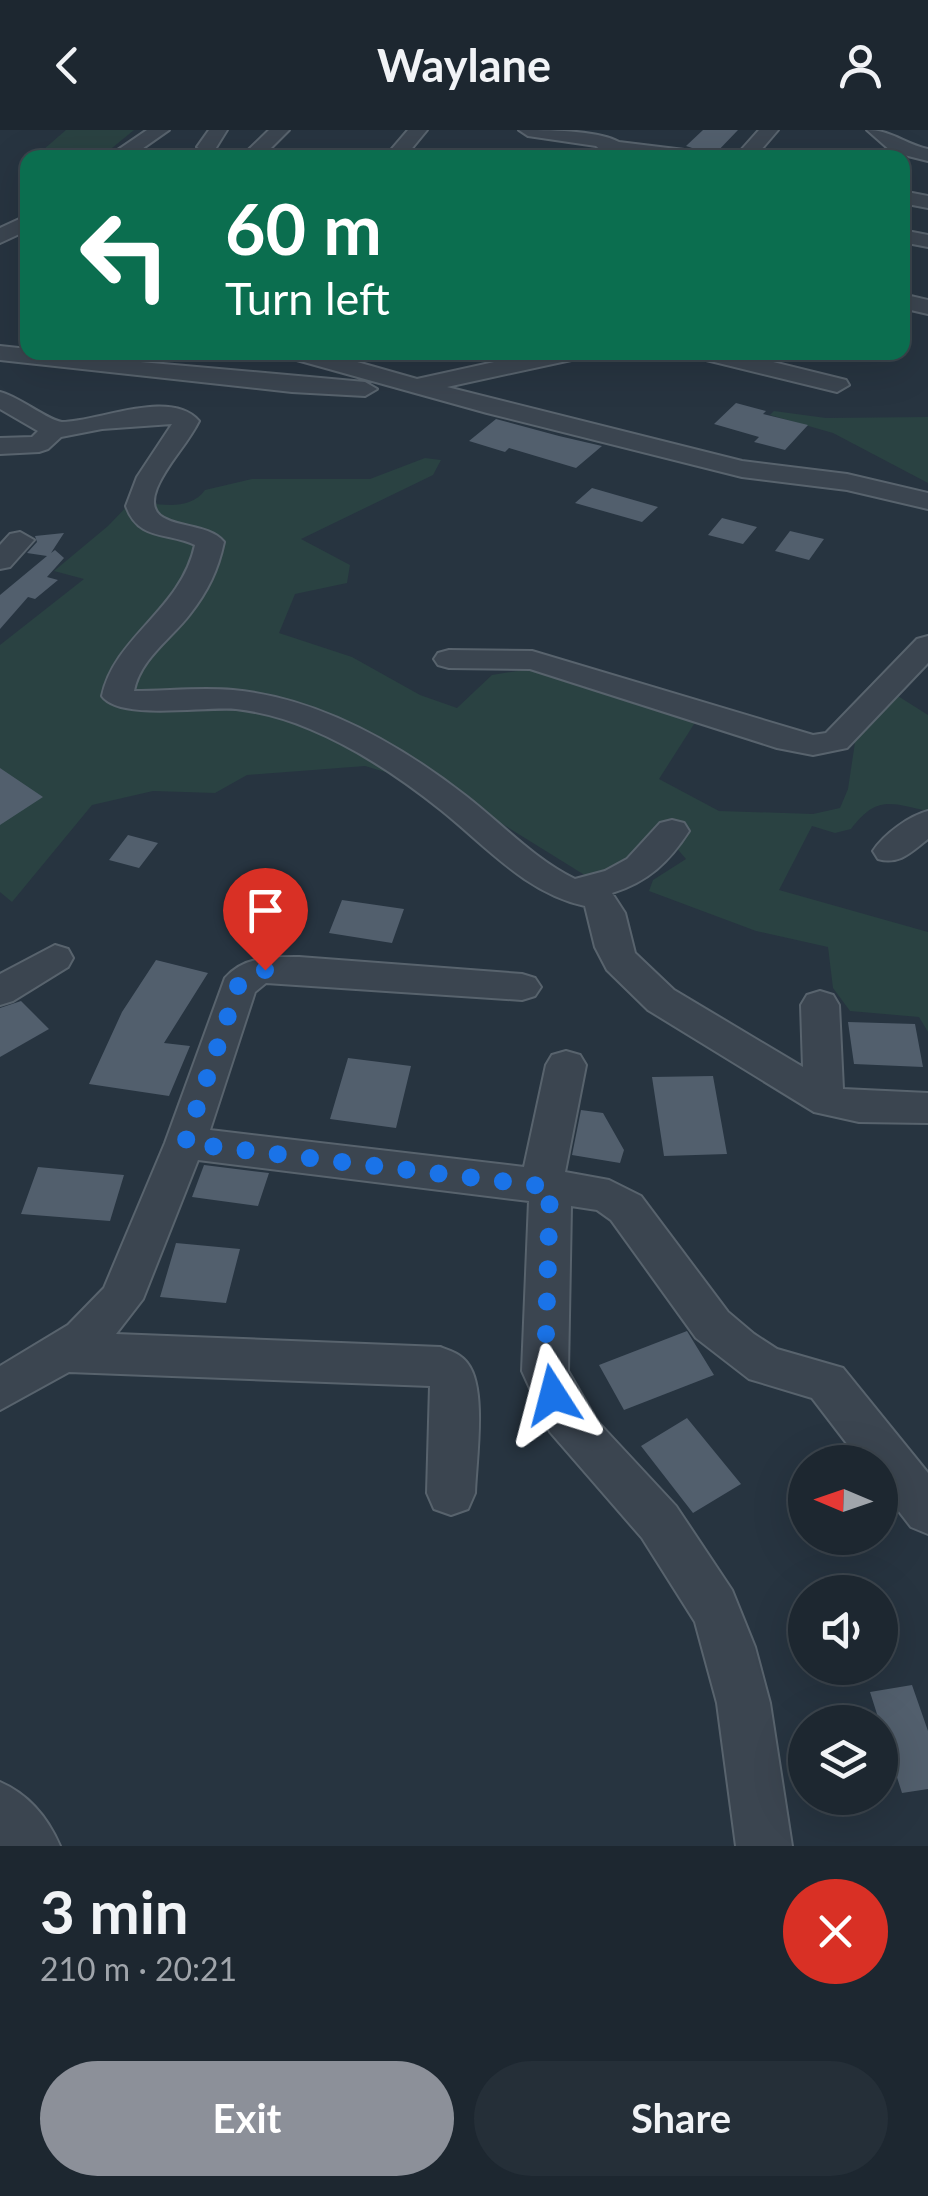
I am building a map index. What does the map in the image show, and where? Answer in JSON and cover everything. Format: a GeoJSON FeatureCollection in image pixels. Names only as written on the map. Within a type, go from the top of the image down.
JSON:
{"type":"FeatureCollection","features":[{"type":"Feature","properties":{"kind":"street"},"geometry":{"type":"LineString","coordinates":[[129,150],[160,130]]}},
{"type":"Feature","properties":{"kind":"street"},"geometry":{"type":"LineString","coordinates":[[258,150],[280,130]]}},
{"type":"Feature","properties":{"kind":"street"},"geometry":{"type":"LineString","coordinates":[[400,150],[418,130]]}},
{"type":"Feature","properties":{"kind":"street"},"geometry":{"type":"LineString","coordinates":[[528,130],[648,150]]}},
{"type":"Feature","properties":{"kind":"street"},"geometry":{"type":"LineString","coordinates":[[749,150],[768,130]]}},
{"type":"Feature","properties":{"kind":"street"},"geometry":{"type":"LineString","coordinates":[[876,130],[898,148],[907,150]]}},
{"type":"Feature","properties":{"kind":"street"},"geometry":{"type":"LineString","coordinates":[[66,360],[331,388],[431,404],[496,408]]}},
{"type":"Feature","properties":{"kind":"street"},"geometry":{"type":"LineString","coordinates":[[323,360],[742,469],[847,482],[928,501]]}},
{"type":"Feature","properties":{"kind":"street"},"geometry":{"type":"LineString","coordinates":[[331,388],[415,385],[537,360]]}},
{"type":"Feature","properties":{"kind":"street"},"geometry":{"type":"LineString","coordinates":[[735,360],[837,385]]}},
{"type":"Feature","properties":{"kind":"street"},"geometry":{"type":"LineString","coordinates":[[0,399],[53,431]]}},
{"type":"Feature","properties":{"kind":"street"},"geometry":{"type":"LineString","coordinates":[[53,431],[171,416],[186,421],[144,487],[138,504],[142,517],[157,527],[196,532],[210,542],[209,564],[175,618],[149,642],[126,672],[118,685],[118,696],[132,701],[249,701],[354,733],[472,818],[548,883],[568,892],[597,896],[607,913],[613,947],[620,961],[661,1000],[824,1098],[859,1107],[928,1108]]}},
{"type":"Feature","properties":{"kind":"street"},"geometry":{"type":"LineString","coordinates":[[0,446],[39,444],[48,440],[53,431]]}},
{"type":"Feature","properties":{"kind":"street"},"geometry":{"type":"LineString","coordinates":[[450,659],[532,660],[788,741],[824,745],[847,732],[888,683],[928,645]]}},
{"type":"Feature","properties":{"kind":"street"},"geometry":{"type":"LineString","coordinates":[[890,851],[928,822]]}},
{"type":"Feature","properties":{"kind":"street"},"geometry":{"type":"LineString","coordinates":[[568,892],[614,881],[649,864],[672,831]]}},
{"type":"Feature","properties":{"kind":"street"},"geometry":{"type":"LineString","coordinates":[[0,992],[55,958]]}},
{"type":"Feature","properties":{"kind":"street"},"geometry":{"type":"LineString","coordinates":[[0,1390],[66,1352],[108,1318],[122,1299],[185,1143],[238,986],[250,974],[298,970],[522,987]]}},
{"type":"Feature","properties":{"kind":"street"},"geometry":{"type":"LineString","coordinates":[[820,1004],[824,1098]]}},
{"type":"Feature","properties":{"kind":"street"},"geometry":{"type":"LineString","coordinates":[[566,1064],[545,1186],[545,1371],[560,1411],[592,1453],[657,1520],[693,1570],[720,1619],[748,1736],[764,1846]]}},
{"type":"Feature","properties":{"kind":"street"},"geometry":{"type":"LineString","coordinates":[[185,1143],[610,1197],[626,1208],[712,1325],[764,1366],[827,1382],[928,1511]]}},
{"type":"Feature","properties":{"kind":"street"},"geometry":{"type":"LineString","coordinates":[[66,1352],[440,1367],[452,1378],[454,1388],[451,1493]]}},
{"type":"Feature","properties":{"kind":"street"},"geometry":{"type":"LineString","coordinates":[[0,1810],[32,1846]]}},
{"type":"Feature","properties":{"kind":"green space"},"geometry":{"type":"Polygon","coordinates":[[[66,130],[134,130],[110,150],[43,150],[66,130]]]}},
{"type":"Feature","properties":{"kind":"green space"},"geometry":{"type":"Polygon","coordinates":[[[774,411],[826,418],[928,417],[928,483],[833,433],[770,415],[774,411]]]}},
{"type":"Feature","properties":{"kind":"green space"},"geometry":{"type":"Polygon","coordinates":[[[425,458],[441,460],[433,475],[301,539],[350,565],[347,583],[295,594],[279,633],[352,657],[420,695],[457,708],[492,675],[542,667],[696,721],[659,779],[719,811],[813,814],[840,808],[848,789],[857,729],[890,691],[928,715],[928,811],[885,804],[869,811],[851,829],[835,833],[812,826],[779,890],[928,932],[928,1032],[919,1017],[850,1011],[833,988],[828,947],[756,931],[649,891],[653,880],[686,859],[674,845],[638,856],[591,879],[449,791],[365,766],[247,775],[215,793],[153,791],[92,805],[12,902],[0,892],[0,645],[84,579],[54,571],[132,501],[181,504],[205,490],[252,479],[370,479],[425,458]]]}},
{"type":"Feature","properties":{"kind":"building"},"geometry":{"type":"Polygon","coordinates":[[[703,130],[738,130],[719,150],[686,146],[703,130]]]}},
{"type":"Feature","properties":{"kind":"building"},"geometry":{"type":"Polygon","coordinates":[[[736,403],[808,425],[785,450],[754,442],[759,437],[714,424],[736,403]]]}},
{"type":"Feature","properties":{"kind":"building"},"geometry":{"type":"Polygon","coordinates":[[[496,419],[602,446],[576,468],[469,441],[496,419]]]}},
{"type":"Feature","properties":{"kind":"building"},"geometry":{"type":"Polygon","coordinates":[[[592,488],[658,507],[642,522],[575,503],[592,488]]]}},
{"type":"Feature","properties":{"kind":"building"},"geometry":{"type":"Polygon","coordinates":[[[722,518],[757,527],[743,544],[708,535],[722,518]]]}},
{"type":"Feature","properties":{"kind":"building"},"geometry":{"type":"Polygon","coordinates":[[[790,531],[824,539],[809,560],[775,551],[790,531]]]}},
{"type":"Feature","properties":{"kind":"building"},"geometry":{"type":"Polygon","coordinates":[[[64,533],[51,553],[55,550],[64,558],[47,577],[58,580],[35,599],[28,597],[0,629],[0,595],[47,556],[27,553],[37,542],[35,536],[64,533]]]}},
{"type":"Feature","properties":{"kind":"building"},"geometry":{"type":"Polygon","coordinates":[[[0,768],[43,797],[0,825],[0,768]]]}},
{"type":"Feature","properties":{"kind":"building"},"geometry":{"type":"Polygon","coordinates":[[[128,835],[158,843],[139,868],[109,860],[128,835]]]}},
{"type":"Feature","properties":{"kind":"building"},"geometry":{"type":"Polygon","coordinates":[[[342,900],[404,909],[392,943],[329,933],[342,900]]]}},
{"type":"Feature","properties":{"kind":"building"},"geometry":{"type":"Polygon","coordinates":[[[156,960],[208,973],[164,1043],[190,1046],[169,1096],[89,1084],[122,1012],[156,960]]]}},
{"type":"Feature","properties":{"kind":"building"},"geometry":{"type":"Polygon","coordinates":[[[21,1001],[49,1029],[0,1057],[0,1008],[21,1001]]]}},
{"type":"Feature","properties":{"kind":"building"},"geometry":{"type":"Polygon","coordinates":[[[848,1022],[915,1024],[923,1067],[854,1064],[848,1022]]]}},
{"type":"Feature","properties":{"kind":"building"},"geometry":{"type":"Polygon","coordinates":[[[348,1058],[411,1066],[396,1128],[330,1119],[348,1058]]]}},
{"type":"Feature","properties":{"kind":"building"},"geometry":{"type":"Polygon","coordinates":[[[713,1076],[727,1154],[664,1156],[652,1077],[713,1076]]]}},
{"type":"Feature","properties":{"kind":"building"},"geometry":{"type":"Polygon","coordinates":[[[581,1110],[603,1113],[624,1150],[620,1163],[572,1155],[581,1110]]]}},
{"type":"Feature","properties":{"kind":"building"},"geometry":{"type":"Polygon","coordinates":[[[204,1165],[269,1173],[258,1206],[192,1197],[204,1165]]]}},
{"type":"Feature","properties":{"kind":"building"},"geometry":{"type":"Polygon","coordinates":[[[38,1167],[124,1175],[110,1221],[21,1214],[38,1167]]]}},
{"type":"Feature","properties":{"kind":"building"},"geometry":{"type":"Polygon","coordinates":[[[176,1243],[240,1249],[226,1303],[160,1297],[176,1243]]]}},
{"type":"Feature","properties":{"kind":"building"},"geometry":{"type":"Polygon","coordinates":[[[687,1331],[714,1375],[624,1410],[599,1365],[687,1331]]]}},
{"type":"Feature","properties":{"kind":"building"},"geometry":{"type":"Polygon","coordinates":[[[687,1418],[741,1484],[693,1513],[641,1446],[687,1418]]]}},
{"type":"Feature","properties":{"kind":"building"},"geometry":{"type":"Polygon","coordinates":[[[912,1685],[928,1731],[928,1789],[902,1793],[898,1780],[898,1705],[874,1705],[870,1692],[912,1685]]]}},
{"type":"Feature","properties":{"kind":"route"},"geometry":{"type":"LineString","coordinates":[[265,970],[250,974],[238,986],[185,1143],[550,1187],[544,1303],[545,1371],[553,1395]]}}]}
